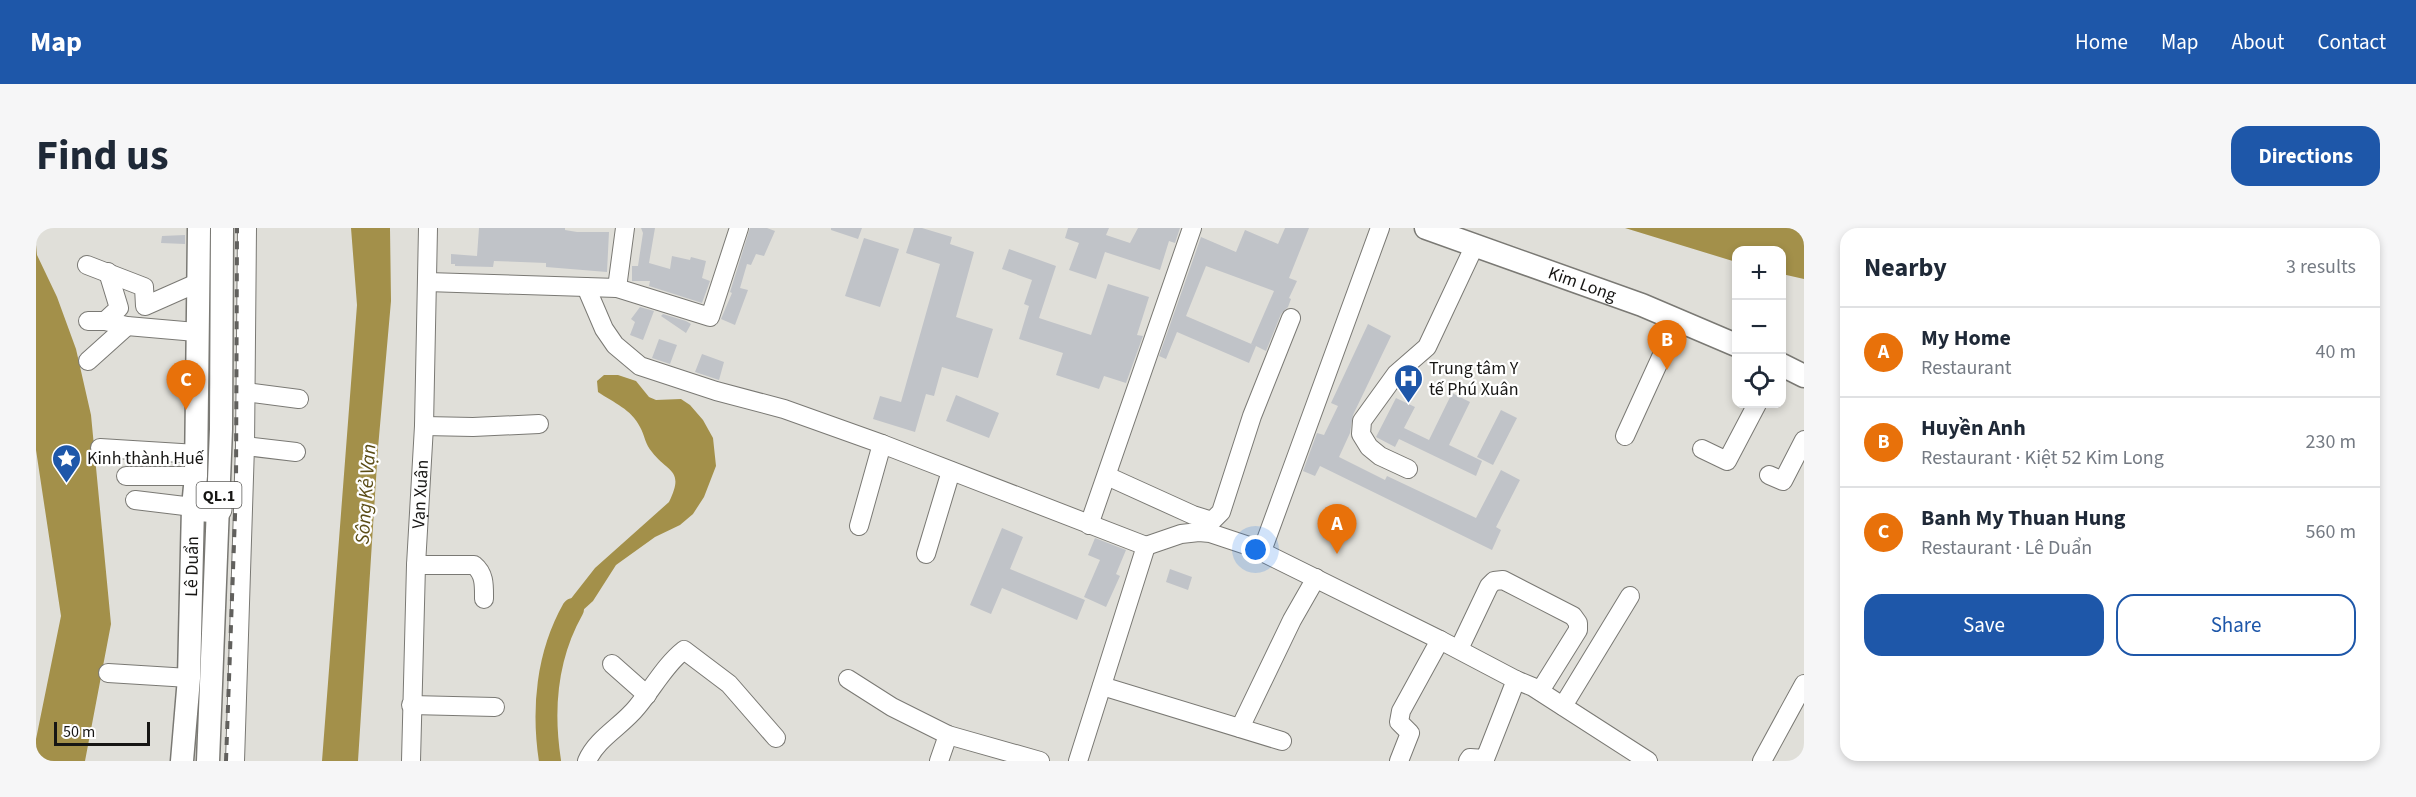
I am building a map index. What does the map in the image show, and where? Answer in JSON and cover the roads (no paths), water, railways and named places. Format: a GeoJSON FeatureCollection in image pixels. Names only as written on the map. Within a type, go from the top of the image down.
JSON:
{"type":"FeatureCollection","features":[{"type":"Feature","properties":{"kind":"main road","name":"Lê Duẩn"},"geometry":{"type":"LineString","coordinates":[[199,228],[196,332],[197,465],[206,508],[208,761]]}},
{"type":"Feature","properties":{"kind":"main road","name":"Lê Duẩn"},"geometry":{"type":"LineString","coordinates":[[182,761],[206,508],[221,429],[222,228]]}},
{"type":"Feature","properties":{"kind":"main road","name":"Kim Long"},"geometry":{"type":"LineString","coordinates":[[1426,228],[1642,305],[1732,343]]}},
{"type":"Feature","properties":{"kind":"main road"},"geometry":{"type":"LineString","coordinates":[[1786,367],[1804,376]]}},
{"type":"Feature","properties":{"kind":"street"},"geometry":{"type":"LineString","coordinates":[[235,761],[245,446],[247,228]]}},
{"type":"Feature","properties":{"kind":"street","name":"Vạn Xuân"},"geometry":{"type":"LineString","coordinates":[[411,761],[416,565],[424,426],[428,228]]}},
{"type":"Feature","properties":{"kind":"street"},"geometry":{"type":"LineString","coordinates":[[617,288],[625,228]]}},
{"type":"Feature","properties":{"kind":"street"},"geometry":{"type":"LineString","coordinates":[[427,282],[617,288],[710,317],[739,228]]}},
{"type":"Feature","properties":{"kind":"street"},"geometry":{"type":"LineString","coordinates":[[1089,525],[1192,228]]}},
{"type":"Feature","properties":{"kind":"street"},"geometry":{"type":"LineString","coordinates":[[1262,551],[1380,228]]}},
{"type":"Feature","properties":{"kind":"street"},"geometry":{"type":"LineString","coordinates":[[1408,469],[1380,456],[1369,447],[1361,435],[1362,421],[1396,374],[1427,347],[1474,247]]}},
{"type":"Feature","properties":{"kind":"street"},"geometry":{"type":"LineString","coordinates":[[87,265],[144,287],[145,306],[197,283]]}},
{"type":"Feature","properties":{"kind":"street"},"geometry":{"type":"LineString","coordinates":[[108,272],[119,308],[96,321],[196,332]]}},
{"type":"Feature","properties":{"kind":"street"},"geometry":{"type":"LineString","coordinates":[[586,287],[604,329],[615,345],[640,366],[685,382],[784,409],[882,444],[1146,546],[1181,534],[1199,532],[1210,533],[1262,551],[1540,692],[1648,761]]}},
{"type":"Feature","properties":{"kind":"street"},"geometry":{"type":"LineString","coordinates":[[1107,476],[1193,515],[1212,521],[1221,512],[1252,416],[1291,318]]}},
{"type":"Feature","properties":{"kind":"street"},"geometry":{"type":"LineString","coordinates":[[1625,436],[1678,320]]}},
{"type":"Feature","properties":{"kind":"street"},"geometry":{"type":"LineString","coordinates":[[88,361],[127,326]]}},
{"type":"Feature","properties":{"kind":"street"},"geometry":{"type":"LineString","coordinates":[[246,392],[299,399]]}},
{"type":"Feature","properties":{"kind":"street"},"geometry":{"type":"LineString","coordinates":[[1702,449],[1727,461],[1755,408]]}},
{"type":"Feature","properties":{"kind":"street"},"geometry":{"type":"LineString","coordinates":[[424,426],[473,427],[539,424]]}},
{"type":"Feature","properties":{"kind":"street"},"geometry":{"type":"LineString","coordinates":[[1769,475],[1783,481],[1804,440]]}},
{"type":"Feature","properties":{"kind":"street"},"geometry":{"type":"LineString","coordinates":[[859,526],[882,444]]}},
{"type":"Feature","properties":{"kind":"street"},"geometry":{"type":"LineString","coordinates":[[245,446],[296,452]]}},
{"type":"Feature","properties":{"kind":"street"},"geometry":{"type":"LineString","coordinates":[[100,448],[197,465]]}},
{"type":"Feature","properties":{"kind":"street"},"geometry":{"type":"LineString","coordinates":[[126,476],[197,465]]}},
{"type":"Feature","properties":{"kind":"street"},"geometry":{"type":"LineString","coordinates":[[926,554],[951,471]]}},
{"type":"Feature","properties":{"kind":"street"},"geometry":{"type":"LineString","coordinates":[[135,500],[206,508]]}},
{"type":"Feature","properties":{"kind":"street"},"geometry":{"type":"LineString","coordinates":[[1078,761],[1146,546]]}},
{"type":"Feature","properties":{"kind":"street"},"geometry":{"type":"LineString","coordinates":[[416,565],[474,565],[479,569],[483,578],[484,599]]}},
{"type":"Feature","properties":{"kind":"street"},"geometry":{"type":"LineString","coordinates":[[1240,728],[1292,620],[1316,578]]}},
{"type":"Feature","properties":{"kind":"street"},"geometry":{"type":"LineString","coordinates":[[1458,649],[1489,586],[1494,581],[1503,580],[1573,616],[1578,623],[1578,630],[1540,692]]}},
{"type":"Feature","properties":{"kind":"street"},"geometry":{"type":"LineString","coordinates":[[1563,706],[1630,596]]}},
{"type":"Feature","properties":{"kind":"street"},"geometry":{"type":"LineString","coordinates":[[1399,761],[1410,733],[1400,723],[1401,711],[1440,640]]}},
{"type":"Feature","properties":{"kind":"street"},"geometry":{"type":"LineString","coordinates":[[587,761],[592,750],[636,710],[676,657],[684,650],[729,684],[776,738]]}},
{"type":"Feature","properties":{"kind":"street"},"geometry":{"type":"LineString","coordinates":[[612,664],[647,695]]}},
{"type":"Feature","properties":{"kind":"street"},"geometry":{"type":"LineString","coordinates":[[108,673],[189,678]]}},
{"type":"Feature","properties":{"kind":"street"},"geometry":{"type":"LineString","coordinates":[[848,680],[892,707],[948,735],[1040,761]]}},
{"type":"Feature","properties":{"kind":"street"},"geometry":{"type":"LineString","coordinates":[[1468,761],[1470,758],[1485,759],[1516,680]]}},
{"type":"Feature","properties":{"kind":"street"},"geometry":{"type":"LineString","coordinates":[[1762,761],[1804,684]]}},
{"type":"Feature","properties":{"kind":"street"},"geometry":{"type":"LineString","coordinates":[[1102,686],[1281,741]]}},
{"type":"Feature","properties":{"kind":"street"},"geometry":{"type":"LineString","coordinates":[[411,705],[495,707]]}},
{"type":"Feature","properties":{"kind":"street"},"geometry":{"type":"LineString","coordinates":[[939,761],[948,735]]}},
{"type":"Feature","properties":{"kind":"water","name":"Sông Kẻ Vạn"},"geometry":{"type":"Polygon","coordinates":[[[351,228],[390,228],[391,301],[378,448],[358,761],[322,761],[357,305],[351,228]]]}},
{"type":"Feature","properties":{"kind":"water"},"geometry":{"type":"Polygon","coordinates":[[[1625,228],[1804,228],[1804,279],[1786,275],[1786,246],[1732,246],[1732,261],[1625,228]]]}},
{"type":"Feature","properties":{"kind":"water","name":"Kinh thành Huế"},"geometry":{"type":"Polygon","coordinates":[[[36,245],[37,255],[57,297],[76,349],[91,415],[111,624],[85,761],[36,761],[36,739],[61,616],[36,450],[36,245]]]}},
{"type":"Feature","properties":{"kind":"water"},"geometry":{"type":"Polygon","coordinates":[[[604,375],[618,375],[636,381],[649,397],[656,400],[681,399],[690,405],[703,420],[713,438],[716,466],[704,497],[693,514],[680,525],[655,537],[616,565],[593,601],[571,621],[560,635],[562,614],[566,605],[595,568],[669,502],[674,491],[675,477],[650,449],[632,415],[598,392],[597,381],[604,375]]]}},
{"type":"Feature","properties":{"kind":"waterway"},"geometry":{"type":"LineString","coordinates":[[550,761],[547,722],[549,683],[557,645],[573,609]]}},
{"type":"Feature","properties":{"kind":"railway"},"geometry":{"type":"LineString","coordinates":[[226,761],[236,489],[237,228]]}},
{"type":"Feature","properties":{"kind":"place","name":"Huyền Anh"},"geometry":{"type":"Point","coordinates":[1667,370]}},
{"type":"Feature","properties":{"kind":"place","name":"Trung tâm Y tế Phú Xuân"},"geometry":{"type":"Point","coordinates":[1408,404]}},
{"type":"Feature","properties":{"kind":"place","name":"Banh My Thuan Hung"},"geometry":{"type":"Point","coordinates":[186,410]}},
{"type":"Feature","properties":{"kind":"place","name":"Kinh thành Huế"},"geometry":{"type":"Point","coordinates":[66,484]}},
{"type":"Feature","properties":{"kind":"place","name":"My Home"},"geometry":{"type":"Point","coordinates":[1337,554]}}]}
